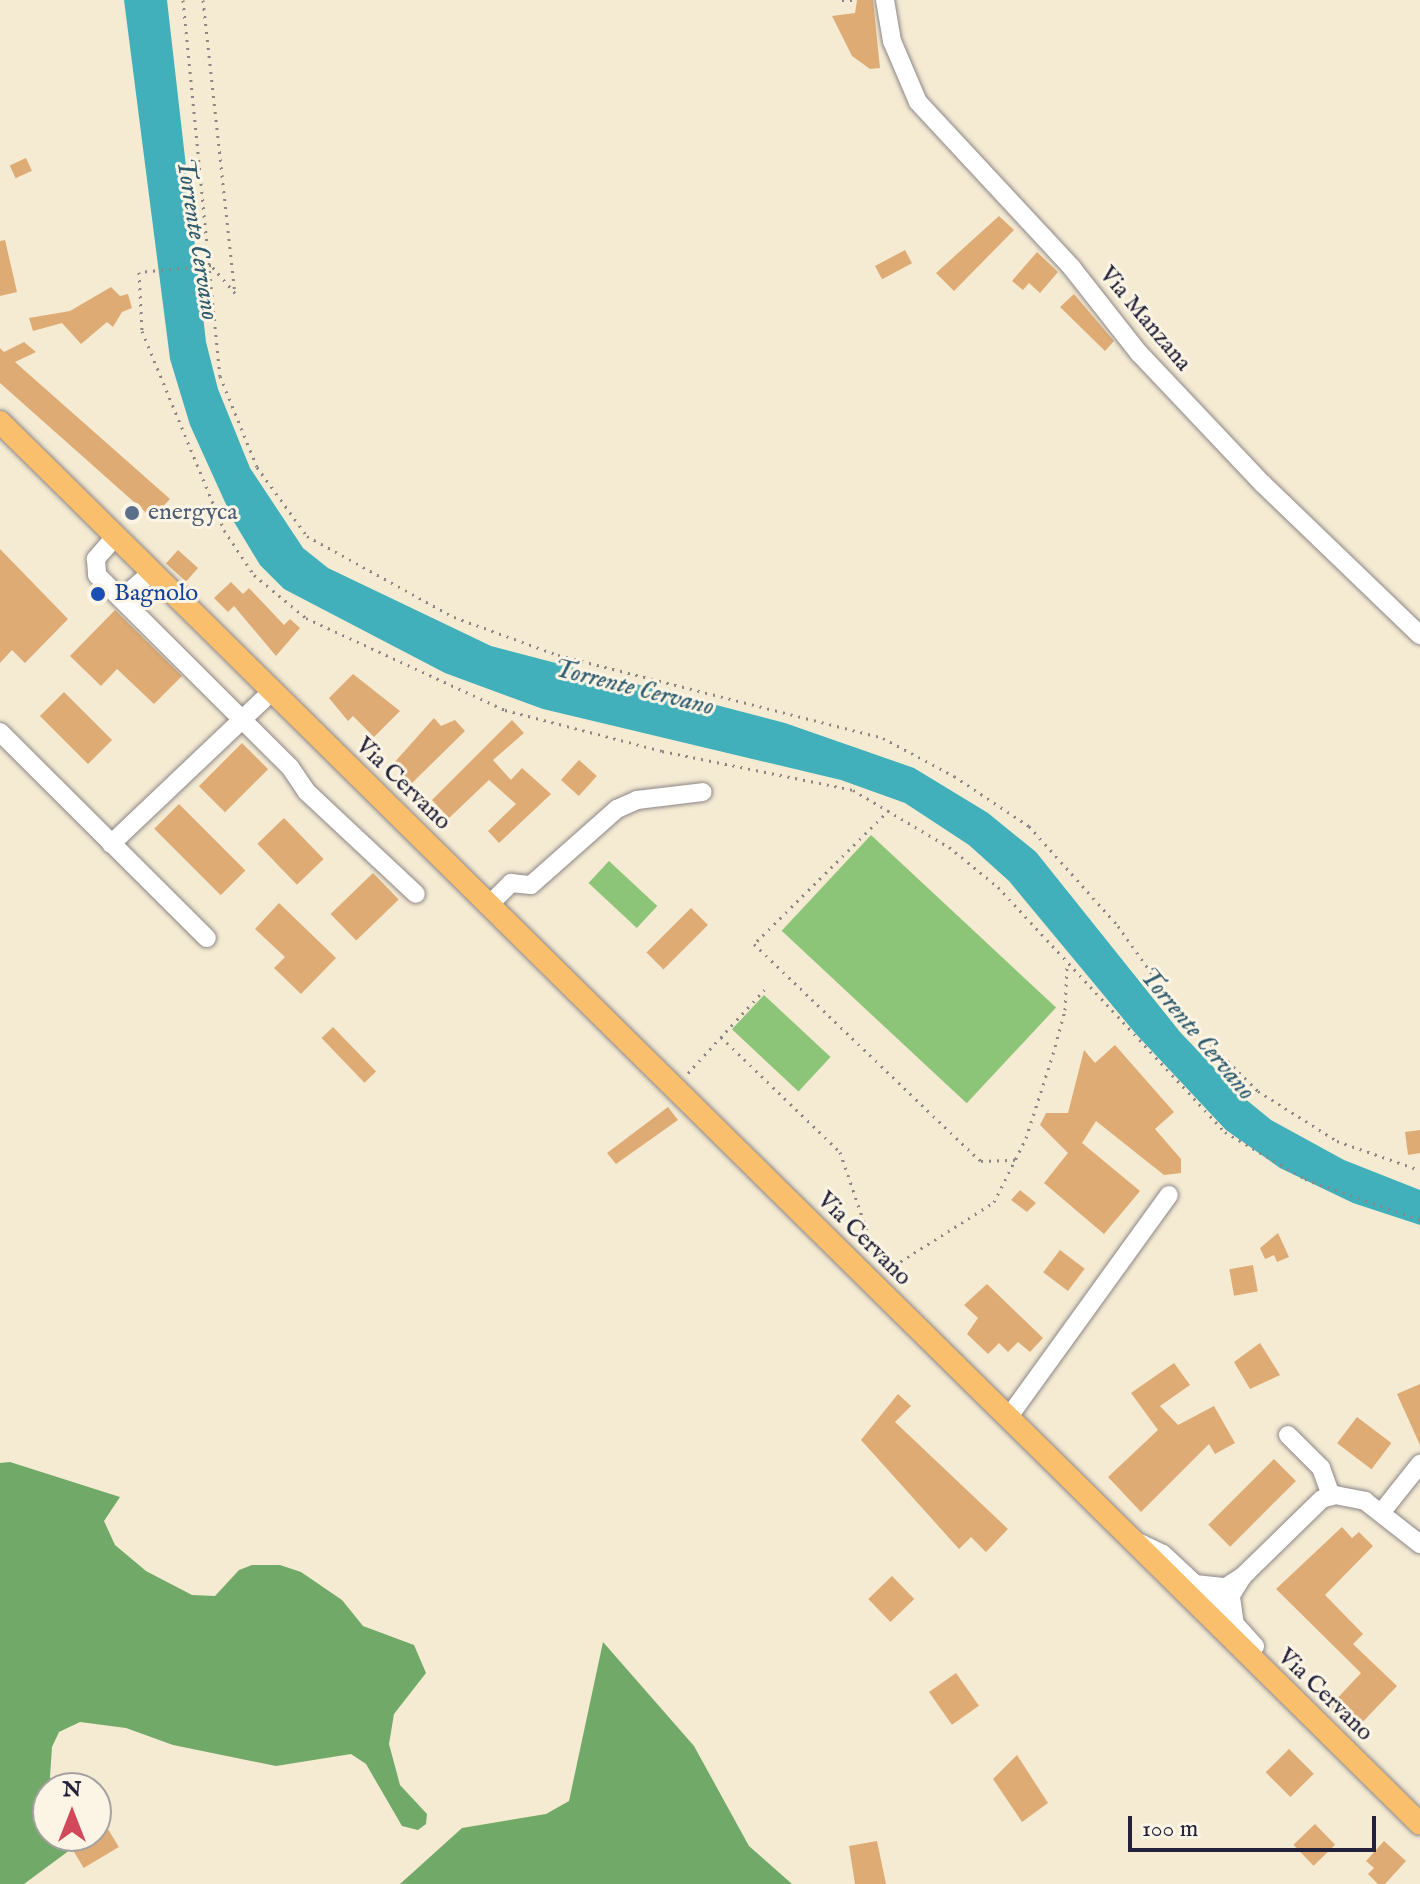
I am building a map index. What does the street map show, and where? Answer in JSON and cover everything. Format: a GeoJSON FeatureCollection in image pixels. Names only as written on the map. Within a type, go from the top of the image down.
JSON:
{"type":"FeatureCollection","features":[{"type":"Feature","properties":{"kind":"main road","name":"Via Cervano"},"geometry":{"type":"LineString","coordinates":[[0,422],[150,574],[490,904],[1420,1824]]}},
{"type":"Feature","properties":{"kind":"street","name":"Via Manzana"},"geometry":{"type":"LineString","coordinates":[[885,0],[892,41],[918,102],[1072,268],[1149,364],[1263,484],[1420,635]]}},
{"type":"Feature","properties":{"kind":"street"},"geometry":{"type":"LineString","coordinates":[[114,538],[100,551],[95,567],[121,599],[242,720],[307,792],[416,894]]}},
{"type":"Feature","properties":{"kind":"street"},"geometry":{"type":"LineString","coordinates":[[121,599],[150,574]]}},
{"type":"Feature","properties":{"kind":"street"},"geometry":{"type":"LineString","coordinates":[[111,844],[271,692]]}},
{"type":"Feature","properties":{"kind":"street"},"geometry":{"type":"LineString","coordinates":[[0,732],[207,938]]}},
{"type":"Feature","properties":{"kind":"street"},"geometry":{"type":"LineString","coordinates":[[490,904],[511,883],[531,885],[617,809],[637,800],[703,792]]}},
{"type":"Feature","properties":{"kind":"street"},"geometry":{"type":"LineString","coordinates":[[1008,1418],[1169,1195]]}},
{"type":"Feature","properties":{"kind":"street"},"geometry":{"type":"LineString","coordinates":[[1288,1435],[1321,1468],[1331,1496]]}},
{"type":"Feature","properties":{"kind":"street"},"geometry":{"type":"LineString","coordinates":[[1381,1513],[1420,1464]]}},
{"type":"Feature","properties":{"kind":"street"},"geometry":{"type":"LineString","coordinates":[[1205,1613],[1222,1609],[1227,1592],[1322,1499],[1331,1496],[1351,1496],[1381,1513],[1420,1544]]}},
{"type":"Feature","properties":{"kind":"street"},"geometry":{"type":"LineString","coordinates":[[1128,1538],[1163,1554],[1195,1584],[1227,1592]]}},
{"type":"Feature","properties":{"kind":"street"},"geometry":{"type":"LineString","coordinates":[[1227,1592],[1235,1624],[1270,1661],[1286,1694]]}},
{"type":"Feature","properties":{"kind":"path"},"geometry":{"type":"LineString","coordinates":[[183,0],[211,265],[208,290],[220,376],[257,467],[307,536],[454,617],[543,650],[883,738],[954,776],[1029,826],[1118,926],[1182,1016],[1258,1091],[1337,1141],[1420,1170]]}},
{"type":"Feature","properties":{"kind":"path"},"geometry":{"type":"LineString","coordinates":[[203,0],[235,293],[211,265]]}},
{"type":"Feature","properties":{"kind":"path"},"geometry":{"type":"LineString","coordinates":[[842,0],[853,0]]}},
{"type":"Feature","properties":{"kind":"path"},"geometry":{"type":"LineString","coordinates":[[211,265],[143,270],[136,280],[142,331],[224,530],[254,575],[306,618],[505,710],[662,751],[853,790],[949,847],[998,887],[1067,966],[1225,1132],[1305,1179],[1420,1220]]}},
{"type":"Feature","properties":{"kind":"path"},"geometry":{"type":"LineString","coordinates":[[889,810],[754,944],[981,1161],[1015,1160]]}},
{"type":"Feature","properties":{"kind":"path"},"geometry":{"type":"LineString","coordinates":[[721,1037],[840,1152],[882,1273],[994,1202],[1015,1160],[1053,1054],[1065,1010],[1067,966]]}},
{"type":"Feature","properties":{"kind":"path"},"geometry":{"type":"LineString","coordinates":[[684,1077],[764,990]]}},
{"type":"Feature","properties":{"kind":"green space"},"geometry":{"type":"Polygon","coordinates":[[[871,835],[1056,1008],[967,1103],[782,931],[871,835]]]}},
{"type":"Feature","properties":{"kind":"green space"},"geometry":{"type":"Polygon","coordinates":[[[609,861],[657,906],[637,928],[589,883],[609,861]]]}},
{"type":"Feature","properties":{"kind":"green space"},"geometry":{"type":"Polygon","coordinates":[[[764,995],[831,1057],[798,1091],[732,1029],[764,995]]]}},
{"type":"Feature","properties":{"kind":"green space"},"geometry":{"type":"Polygon","coordinates":[[[10,1462],[120,1497],[104,1521],[115,1545],[146,1571],[192,1595],[215,1596],[239,1570],[252,1565],[280,1565],[301,1572],[342,1600],[363,1626],[414,1645],[426,1673],[394,1714],[389,1744],[400,1785],[427,1814],[426,1824],[418,1830],[402,1826],[366,1764],[351,1754],[276,1766],[173,1745],[126,1728],[80,1722],[59,1732],[52,1747],[50,1772],[32,1772],[32,1852],[67,1852],[24,1884],[0,1884],[0,1463],[10,1462]]]}},
{"type":"Feature","properties":{"kind":"green space"},"geometry":{"type":"Polygon","coordinates":[[[603,1642],[694,1746],[749,1846],[792,1884],[400,1884],[462,1828],[546,1814],[569,1801],[603,1642]]]}},
{"type":"Feature","properties":{"kind":"water","name":"Torrente Cervano"},"geometry":{"type":"Polygon","coordinates":[[[124,0],[167,0],[206,342],[218,389],[250,468],[303,548],[328,568],[491,646],[785,723],[914,768],[988,813],[1036,852],[1180,1032],[1238,1093],[1271,1120],[1344,1160],[1420,1190],[1420,1225],[1353,1203],[1280,1168],[1226,1130],[1136,1034],[1009,881],[969,845],[905,803],[841,780],[543,709],[445,673],[284,589],[260,565],[234,522],[190,425],[170,359],[124,0]]]}},
{"type":"Feature","properties":{"kind":"building"},"geometry":{"type":"Polygon","coordinates":[[[857,0],[873,0],[880,68],[870,69],[852,56],[832,16],[855,13],[857,0]]]}},
{"type":"Feature","properties":{"kind":"building"},"geometry":{"type":"Polygon","coordinates":[[[26,158],[32,171],[16,178],[10,166],[26,158]]]}},
{"type":"Feature","properties":{"kind":"building"},"geometry":{"type":"Polygon","coordinates":[[[999,216],[1014,230],[954,291],[936,273],[999,216]]]}},
{"type":"Feature","properties":{"kind":"building"},"geometry":{"type":"Polygon","coordinates":[[[5,240],[17,292],[0,296],[0,241],[5,240]]]}},
{"type":"Feature","properties":{"kind":"building"},"geometry":{"type":"Polygon","coordinates":[[[905,250],[912,263],[882,279],[875,266],[905,250]]]}},
{"type":"Feature","properties":{"kind":"building"},"geometry":{"type":"Polygon","coordinates":[[[1037,252],[1058,272],[1040,293],[1029,283],[1023,290],[1012,281],[1037,252]]]}},
{"type":"Feature","properties":{"kind":"building"},"geometry":{"type":"Polygon","coordinates":[[[111,287],[120,296],[128,294],[132,308],[122,312],[113,327],[107,322],[81,344],[62,323],[33,331],[29,318],[70,311],[111,287]]]}},
{"type":"Feature","properties":{"kind":"building"},"geometry":{"type":"Polygon","coordinates":[[[1074,294],[1114,341],[1105,351],[1060,307],[1074,294]]]}},
{"type":"Feature","properties":{"kind":"building"},"geometry":{"type":"Polygon","coordinates":[[[24,342],[36,352],[15,362],[170,499],[152,518],[0,383],[0,348],[4,352],[24,342]]]}},
{"type":"Feature","properties":{"kind":"building"},"geometry":{"type":"Polygon","coordinates":[[[0,549],[68,619],[25,663],[12,650],[0,663],[0,549]]]}},
{"type":"Feature","properties":{"kind":"building"},"geometry":{"type":"Polygon","coordinates":[[[178,550],[198,568],[186,581],[166,563],[178,550]]]}},
{"type":"Feature","properties":{"kind":"building"},"geometry":{"type":"Polygon","coordinates":[[[231,582],[243,594],[249,588],[284,625],[290,619],[300,628],[276,656],[234,606],[228,612],[214,598],[231,582]]]}},
{"type":"Feature","properties":{"kind":"building"},"geometry":{"type":"Polygon","coordinates":[[[115,610],[182,676],[154,704],[117,669],[101,686],[70,656],[115,610]]]}},
{"type":"Feature","properties":{"kind":"building"},"geometry":{"type":"Polygon","coordinates":[[[353,674],[400,711],[374,737],[353,716],[348,721],[329,698],[353,674]]]}},
{"type":"Feature","properties":{"kind":"building"},"geometry":{"type":"Polygon","coordinates":[[[64,692],[112,740],[88,764],[40,716],[64,692]]]}},
{"type":"Feature","properties":{"kind":"building"},"geometry":{"type":"Polygon","coordinates":[[[434,718],[441,726],[455,720],[465,731],[412,783],[393,764],[434,718]]]}},
{"type":"Feature","properties":{"kind":"building"},"geometry":{"type":"Polygon","coordinates":[[[512,720],[524,733],[493,760],[511,780],[522,768],[551,794],[499,843],[488,831],[516,804],[489,780],[449,818],[432,800],[512,720]]]}},
{"type":"Feature","properties":{"kind":"building"},"geometry":{"type":"Polygon","coordinates":[[[242,743],[268,769],[225,812],[199,786],[242,743]]]}},
{"type":"Feature","properties":{"kind":"building"},"geometry":{"type":"Polygon","coordinates":[[[579,760],[597,776],[579,796],[561,780],[579,760]]]}},
{"type":"Feature","properties":{"kind":"building"},"geometry":{"type":"Polygon","coordinates":[[[179,804],[245,870],[221,895],[154,829],[179,804]]]}},
{"type":"Feature","properties":{"kind":"building"},"geometry":{"type":"Polygon","coordinates":[[[284,818],[324,859],[297,885],[257,844],[284,818]]]}},
{"type":"Feature","properties":{"kind":"building"},"geometry":{"type":"Polygon","coordinates":[[[373,873],[399,900],[356,941],[331,914],[373,873]]]}},
{"type":"Feature","properties":{"kind":"building"},"geometry":{"type":"Polygon","coordinates":[[[279,903],[336,958],[301,994],[274,968],[285,957],[255,929],[279,903]]]}},
{"type":"Feature","properties":{"kind":"building"},"geometry":{"type":"Polygon","coordinates":[[[691,908],[708,925],[663,970],[646,953],[691,908]]]}},
{"type":"Feature","properties":{"kind":"building"},"geometry":{"type":"Polygon","coordinates":[[[333,1027],[376,1072],[365,1083],[321,1038],[333,1027]]]}},
{"type":"Feature","properties":{"kind":"building"},"geometry":{"type":"Polygon","coordinates":[[[1115,1045],[1174,1112],[1155,1129],[1181,1159],[1181,1173],[1164,1175],[1096,1121],[1082,1143],[1140,1191],[1104,1234],[1044,1183],[1068,1153],[1040,1125],[1046,1113],[1068,1113],[1084,1050],[1095,1063],[1115,1045]]]}},
{"type":"Feature","properties":{"kind":"building"},"geometry":{"type":"Polygon","coordinates":[[[668,1107],[678,1120],[616,1164],[607,1153],[668,1107]]]}},
{"type":"Feature","properties":{"kind":"building"},"geometry":{"type":"Polygon","coordinates":[[[1420,1130],[1420,1153],[1408,1155],[1405,1132],[1420,1130]]]}},
{"type":"Feature","properties":{"kind":"building"},"geometry":{"type":"Polygon","coordinates":[[[1020,1190],[1036,1203],[1027,1212],[1011,1200],[1020,1190]]]}},
{"type":"Feature","properties":{"kind":"building"},"geometry":{"type":"Polygon","coordinates":[[[1278,1233],[1289,1257],[1277,1262],[1274,1255],[1265,1259],[1260,1248],[1278,1233]]]}},
{"type":"Feature","properties":{"kind":"building"},"geometry":{"type":"Polygon","coordinates":[[[1060,1250],[1085,1269],[1068,1291],[1043,1272],[1060,1250]]]}},
{"type":"Feature","properties":{"kind":"building"},"geometry":{"type":"Polygon","coordinates":[[[1253,1265],[1258,1292],[1234,1296],[1229,1269],[1253,1265]]]}},
{"type":"Feature","properties":{"kind":"building"},"geometry":{"type":"Polygon","coordinates":[[[987,1284],[1043,1338],[1030,1352],[1018,1342],[1008,1352],[999,1343],[988,1354],[967,1334],[978,1318],[964,1305],[987,1284]]]}},
{"type":"Feature","properties":{"kind":"building"},"geometry":{"type":"Polygon","coordinates":[[[1260,1343],[1280,1375],[1250,1389],[1234,1362],[1260,1343]]]}},
{"type":"Feature","properties":{"kind":"building"},"geometry":{"type":"Polygon","coordinates":[[[1174,1363],[1190,1385],[1160,1406],[1178,1425],[1214,1406],[1235,1443],[1215,1454],[1209,1444],[1141,1512],[1108,1477],[1158,1430],[1131,1393],[1174,1363]]]}},
{"type":"Feature","properties":{"kind":"building"},"geometry":{"type":"Polygon","coordinates":[[[1420,1384],[1420,1445],[1397,1394],[1420,1384]]]}},
{"type":"Feature","properties":{"kind":"building"},"geometry":{"type":"Polygon","coordinates":[[[898,1394],[911,1406],[895,1422],[1008,1529],[986,1552],[971,1537],[959,1549],[861,1440],[898,1394]]]}},
{"type":"Feature","properties":{"kind":"building"},"geometry":{"type":"Polygon","coordinates":[[[1357,1417],[1391,1443],[1371,1469],[1337,1443],[1357,1417]]]}},
{"type":"Feature","properties":{"kind":"building"},"geometry":{"type":"Polygon","coordinates":[[[1274,1459],[1296,1481],[1230,1547],[1208,1525],[1274,1459]]]}},
{"type":"Feature","properties":{"kind":"building"},"geometry":{"type":"Polygon","coordinates":[[[1342,1527],[1352,1538],[1359,1532],[1373,1546],[1325,1595],[1363,1634],[1353,1644],[1397,1686],[1354,1731],[1329,1707],[1361,1673],[1276,1589],[1342,1527]]]}},
{"type":"Feature","properties":{"kind":"building"},"geometry":{"type":"Polygon","coordinates":[[[892,1576],[914,1599],[890,1622],[868,1599],[892,1576]]]}},
{"type":"Feature","properties":{"kind":"building"},"geometry":{"type":"Polygon","coordinates":[[[956,1673],[979,1706],[952,1725],[929,1692],[956,1673]]]}},
{"type":"Feature","properties":{"kind":"building"},"geometry":{"type":"Polygon","coordinates":[[[1289,1749],[1314,1774],[1290,1797],[1266,1772],[1289,1749]]]}},
{"type":"Feature","properties":{"kind":"building"},"geometry":{"type":"Polygon","coordinates":[[[1017,1755],[1048,1803],[1022,1822],[993,1779],[1017,1755]]]}},
{"type":"Feature","properties":{"kind":"building"},"geometry":{"type":"Polygon","coordinates":[[[1315,1824],[1335,1845],[1314,1866],[1293,1845],[1315,1824]]]}},
{"type":"Feature","properties":{"kind":"building"},"geometry":{"type":"Polygon","coordinates":[[[112,1836],[119,1847],[112,1851],[112,1836]]]}},
{"type":"Feature","properties":{"kind":"building"},"geometry":{"type":"Polygon","coordinates":[[[877,1841],[886,1884],[855,1884],[849,1846],[877,1841]]]}},
{"type":"Feature","properties":{"kind":"building"},"geometry":{"type":"Polygon","coordinates":[[[1384,1841],[1406,1861],[1385,1884],[1378,1884],[1368,1874],[1374,1868],[1366,1861],[1384,1841]]]}},
{"type":"Feature","properties":{"kind":"building"},"geometry":{"type":"Polygon","coordinates":[[[74,1852],[110,1852],[84,1868],[74,1852]]]}},
{"type":"Feature","properties":{"kind":"place","name":"energyca"},"geometry":{"type":"Point","coordinates":[132,513]}},
{"type":"Feature","properties":{"kind":"place","name":"Bagnolo"},"geometry":{"type":"Point","coordinates":[98,594]}}]}
